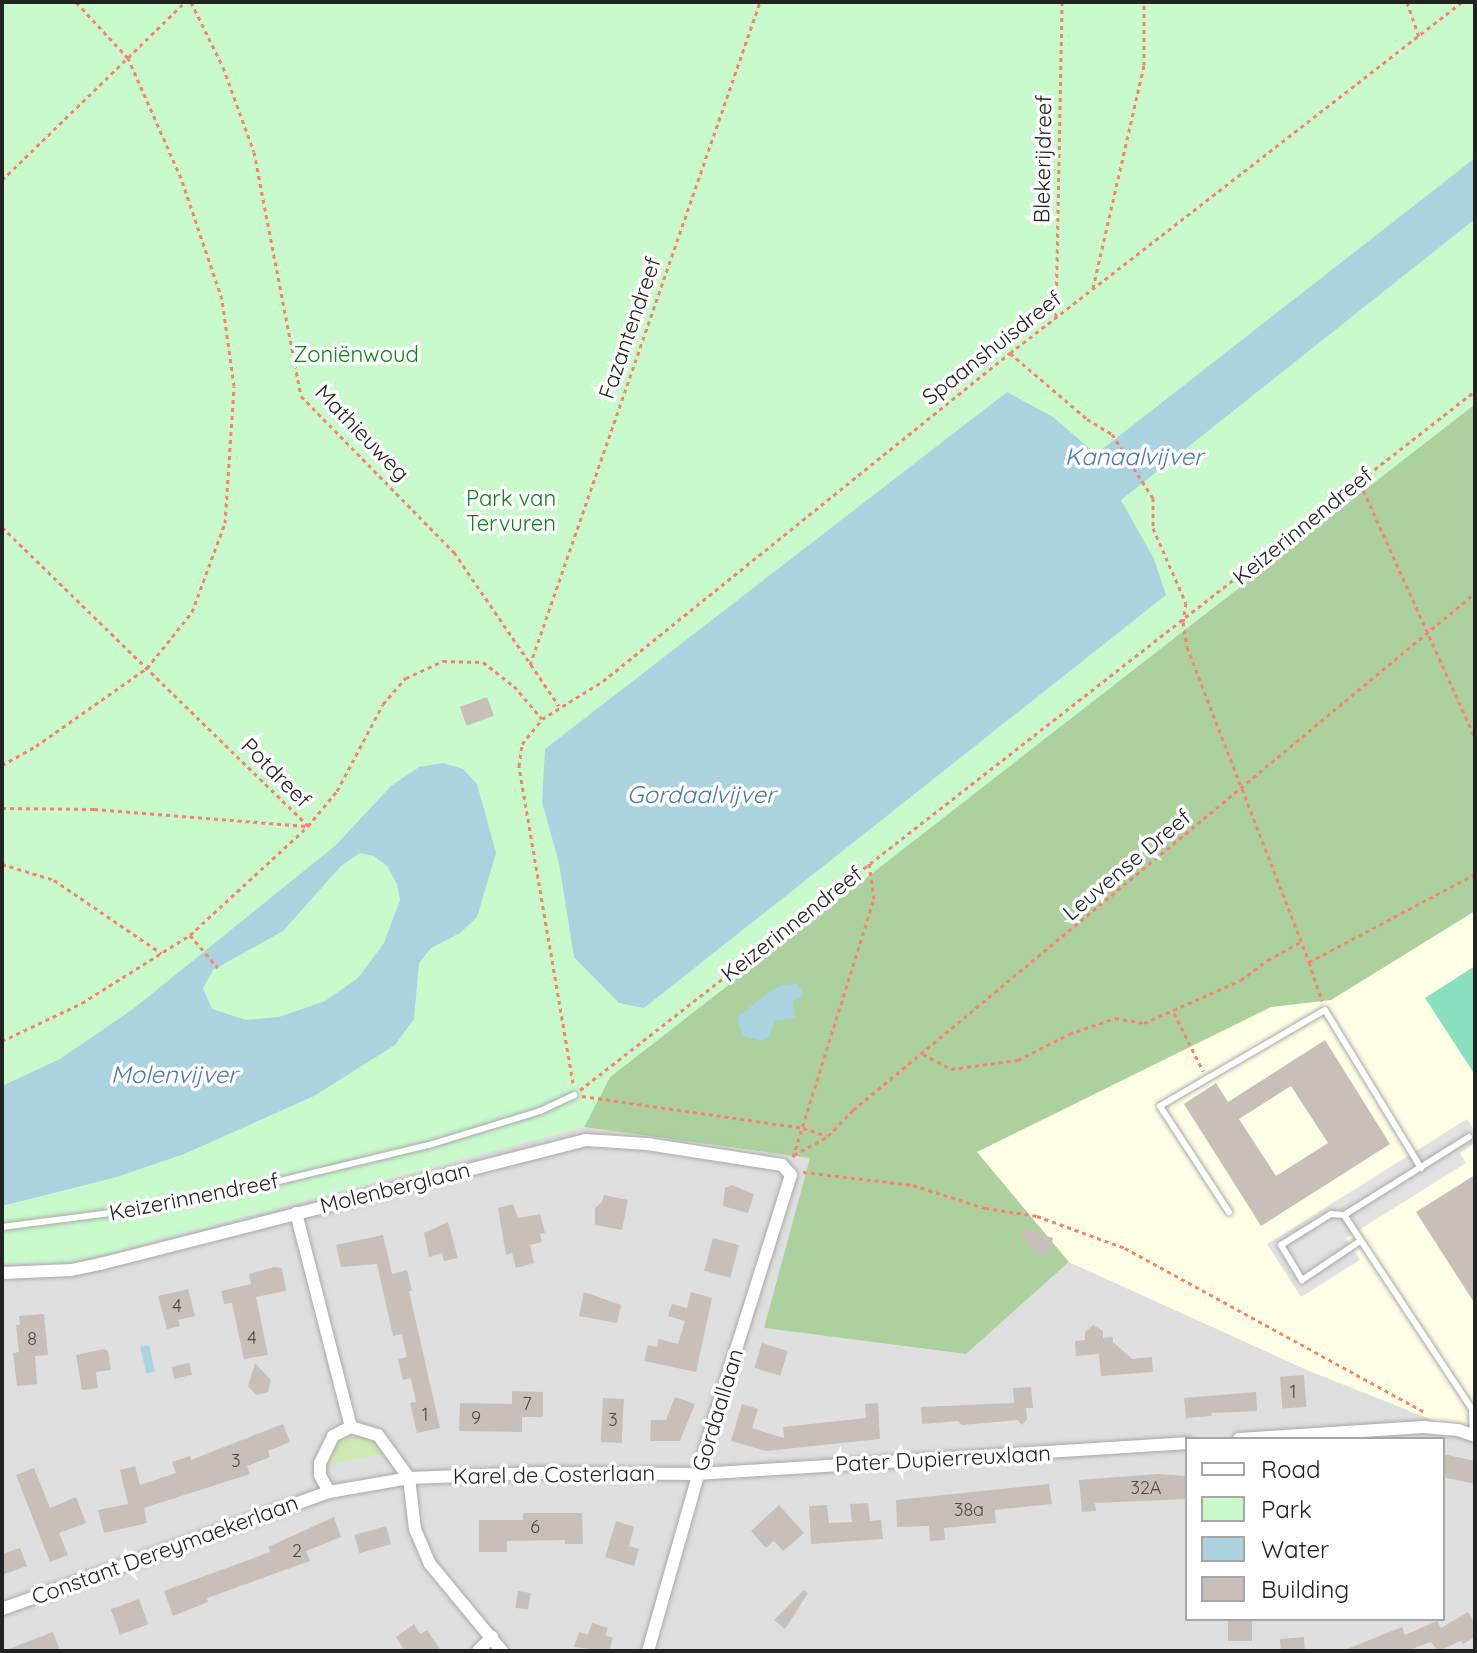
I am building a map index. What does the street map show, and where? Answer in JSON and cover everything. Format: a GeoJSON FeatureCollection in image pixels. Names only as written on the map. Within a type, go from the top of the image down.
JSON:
{"type":"FeatureCollection","features":[{"type":"Feature","properties":{"kind":"street","name":"Molenberglaan"},"geometry":{"type":"LineString","coordinates":[[2,1273],[86,1267],[586,1140],[647,1144],[782,1165],[789,1170]]}},
{"type":"Feature","properties":{"kind":"street","name":"Gordaallaan"},"geometry":{"type":"LineString","coordinates":[[648,1651],[698,1474],[791,1175],[789,1170]]}},
{"type":"Feature","properties":{"kind":"street"},"geometry":{"type":"LineString","coordinates":[[296,1213],[351,1427]]}},
{"type":"Feature","properties":{"kind":"street"},"geometry":{"type":"LineString","coordinates":[[329,1492],[320,1475],[325,1446],[333,1436],[351,1427],[378,1435],[409,1478],[415,1529],[430,1564],[502,1651]]}},
{"type":"Feature","properties":{"kind":"street"},"geometry":{"type":"LineString","coordinates":[[1270,1437],[1424,1427],[1458,1430],[1474,1436]]}},
{"type":"Feature","properties":{"kind":"street","name":"Pater Dupierreuxlaan"},"geometry":{"type":"LineString","coordinates":[[698,1474],[1185,1443]]}},
{"type":"Feature","properties":{"kind":"street","name":"Karel de Costerlaan"},"geometry":{"type":"LineString","coordinates":[[329,1492],[409,1478],[539,1473],[698,1474]]}},
{"type":"Feature","properties":{"kind":"street","name":"Constant Dereymaekerlaan"},"geometry":{"type":"LineString","coordinates":[[2,1609],[329,1492]]}},
{"type":"Feature","properties":{"kind":"street"},"geometry":{"type":"LineString","coordinates":[[478,1651],[492,1637]]}},
{"type":"Feature","properties":{"kind":"lane"},"geometry":{"type":"LineString","coordinates":[[1229,1212],[1160,1106],[1325,1010],[1421,1168]]}},
{"type":"Feature","properties":{"kind":"lane","name":"Keizerinnendreef"},"geometry":{"type":"LineString","coordinates":[[2,1227],[157,1207],[259,1186],[429,1145],[540,1111],[574,1095]]}},
{"type":"Feature","properties":{"kind":"lane"},"geometry":{"type":"LineString","coordinates":[[1360,1241],[1302,1280],[1281,1245],[1331,1214],[1344,1215],[1469,1137]]}},
{"type":"Feature","properties":{"kind":"lane"},"geometry":{"type":"LineString","coordinates":[[1344,1215],[1472,1409],[1474,1436]]}},
{"type":"Feature","properties":{"kind":"path"},"geometry":{"type":"LineString","coordinates":[[2,765],[36,746],[147,668],[192,612],[225,523],[234,386],[222,299],[181,178],[128,58],[76,2]]}},
{"type":"Feature","properties":{"kind":"path"},"geometry":{"type":"LineString","coordinates":[[2,180],[188,2]]}},
{"type":"Feature","properties":{"kind":"path","name":"Mathieuweg"},"geometry":{"type":"LineString","coordinates":[[188,2],[223,67],[254,152],[301,396],[454,552],[559,706]]}},
{"type":"Feature","properties":{"kind":"path","name":"Fazantendreef"},"geometry":{"type":"LineString","coordinates":[[530,665],[760,2]]}},
{"type":"Feature","properties":{"kind":"path","name":"Blekerijdreef"},"geometry":{"type":"LineString","coordinates":[[1056,317],[1062,2]]}},
{"type":"Feature","properties":{"kind":"path"},"geometry":{"type":"LineString","coordinates":[[1093,288],[1144,65],[1144,2]]}},
{"type":"Feature","properties":{"kind":"path"},"geometry":{"type":"LineString","coordinates":[[1407,2],[1419,36]]}},
{"type":"Feature","properties":{"kind":"path","name":"Spaanshuisdreef"},"geometry":{"type":"LineString","coordinates":[[574,1095],[519,766],[522,744],[542,719],[603,681],[1010,353],[1462,2]]}},
{"type":"Feature","properties":{"kind":"path"},"geometry":{"type":"LineString","coordinates":[[1010,353],[1087,419],[1112,434],[1153,498],[1153,528],[1186,603],[1183,622],[1187,647],[1325,1010]]}},
{"type":"Feature","properties":{"kind":"path","name":"Keizerinnendreef"},"geometry":{"type":"LineString","coordinates":[[574,1095],[1475,391]]}},
{"type":"Feature","properties":{"kind":"path"},"geometry":{"type":"LineString","coordinates":[[1359,481],[1475,738]]}},
{"type":"Feature","properties":{"kind":"path","name":"Potdreef"},"geometry":{"type":"LineString","coordinates":[[2,527],[308,826]]}},
{"type":"Feature","properties":{"kind":"path","name":"Leuvense Dreef"},"geometry":{"type":"LineString","coordinates":[[803,1128],[794,1155],[828,1136],[853,1110],[1243,790],[1475,593]]}},
{"type":"Feature","properties":{"kind":"path"},"geometry":{"type":"LineString","coordinates":[[2,1041],[82,1003],[190,935],[308,826],[337,791],[383,704],[406,678],[443,661],[483,662],[514,686],[542,719]]}},
{"type":"Feature","properties":{"kind":"path","name":"Potdreef"},"geometry":{"type":"LineString","coordinates":[[2,808],[94,809],[308,826]]}},
{"type":"Feature","properties":{"kind":"path"},"geometry":{"type":"LineString","coordinates":[[803,1128],[874,899],[869,863]]}},
{"type":"Feature","properties":{"kind":"path"},"geometry":{"type":"LineString","coordinates":[[2,864],[54,880],[161,953]]}},
{"type":"Feature","properties":{"kind":"path"},"geometry":{"type":"LineString","coordinates":[[1309,962],[1475,874]]}},
{"type":"Feature","properties":{"kind":"path"},"geometry":{"type":"LineString","coordinates":[[190,935],[218,968]]}},
{"type":"Feature","properties":{"kind":"path"},"geometry":{"type":"LineString","coordinates":[[923,1054],[951,1069],[1018,1060],[1069,1034],[1115,1018],[1144,1023],[1241,980],[1300,942]]}},
{"type":"Feature","properties":{"kind":"path"},"geometry":{"type":"LineString","coordinates":[[1174,1012],[1206,1078]]}},
{"type":"Feature","properties":{"kind":"path"},"geometry":{"type":"LineString","coordinates":[[574,1095],[803,1128],[828,1136]]}},
{"type":"Feature","properties":{"kind":"path"},"geometry":{"type":"LineString","coordinates":[[789,1170],[913,1185],[985,1208],[1037,1216],[1125,1248],[1430,1415]]}},
{"type":"Feature","properties":{"kind":"shaded area"},"geometry":{"type":"Polygon","coordinates":[[[1475,911],[1475,1423],[1458,1430],[1307,1370],[1069,1262],[976,1152],[1271,1007],[1331,1000],[1475,911]]]}},
{"type":"Feature","properties":{"kind":"shaded area"},"geometry":{"type":"Polygon","coordinates":[[[1467,1119],[1475,1131],[1475,1143],[1460,1153],[1466,1163],[1346,1238],[1360,1260],[1301,1297],[1267,1244],[1467,1119]]]}},
{"type":"Feature","properties":{"kind":"shaded area"},"geometry":{"type":"Polygon","coordinates":[[[584,1127],[811,1158],[764,1328],[966,1354],[1069,1262],[1307,1370],[1458,1430],[1475,1423],[1475,1650],[2,1651],[2,1265],[70,1263],[584,1127]]]}},
{"type":"Feature","properties":{"kind":"green space","name":"Park van Tervuren"},"geometry":{"type":"Polygon","coordinates":[[[2,2],[1475,2],[1475,404],[610,1077],[584,1127],[70,1263],[2,1265],[2,2]]]}},
{"type":"Feature","properties":{"kind":"green space"},"geometry":{"type":"Polygon","coordinates":[[[1475,404],[1475,911],[1331,1000],[1271,1007],[977,1152],[1069,1262],[966,1354],[764,1328],[810,1158],[584,1127],[610,1077],[1475,404]]]}},
{"type":"Feature","properties":{"kind":"green space"},"geometry":{"type":"Polygon","coordinates":[[[1475,966],[1475,1075],[1425,998],[1475,966]]]}},
{"type":"Feature","properties":{"kind":"green space"},"geometry":{"type":"Polygon","coordinates":[[[355,1435],[378,1442],[388,1453],[324,1465],[339,1440],[355,1435]]]}},
{"type":"Feature","properties":{"kind":"water","name":"Gordaalvijver"},"geometry":{"type":"Polygon","coordinates":[[[1475,158],[1475,219],[1121,500],[1154,559],[1166,595],[644,1008],[619,1003],[574,957],[559,863],[542,802],[545,749],[1007,392],[1053,417],[1096,454],[1475,158]]]}},
{"type":"Feature","properties":{"kind":"water","name":"Molenvijver"},"geometry":{"type":"Polygon","coordinates":[[[443,763],[463,769],[477,784],[496,853],[477,917],[460,933],[431,948],[419,963],[414,1019],[395,1045],[314,1096],[184,1154],[117,1177],[2,1206],[2,1086],[60,1059],[133,1009],[336,845],[391,786],[419,767],[443,763]],[[360,853],[341,866],[283,931],[213,970],[203,988],[212,1009],[246,1020],[279,1017],[325,1001],[358,978],[384,943],[400,900],[397,884],[387,866],[374,856],[360,853]]]}},
{"type":"Feature","properties":{"kind":"water"},"geometry":{"type":"Polygon","coordinates":[[[798,984],[804,995],[793,1001],[795,1018],[775,1021],[769,1037],[762,1041],[743,1036],[737,1018],[770,991],[783,985],[798,984]]]}},
{"type":"Feature","properties":{"kind":"water"},"geometry":{"type":"Polygon","coordinates":[[[149,1345],[155,1371],[146,1373],[140,1347],[149,1345]]]}},
{"type":"Feature","properties":{"kind":"building"},"geometry":{"type":"Polygon","coordinates":[[[487,697],[494,716],[467,726],[460,707],[487,697]]]}},
{"type":"Feature","properties":{"kind":"building"},"geometry":{"type":"Polygon","coordinates":[[[1325,1040],[1390,1144],[1261,1226],[1184,1104],[1216,1083],[1228,1102],[1325,1040]],[[1291,1086],[1239,1119],[1276,1176],[1328,1143],[1291,1086]]]}},
{"type":"Feature","properties":{"kind":"building"},"geometry":{"type":"Polygon","coordinates":[[[1475,1175],[1475,1304],[1416,1212],[1475,1175]]]}},
{"type":"Feature","properties":{"kind":"building"},"geometry":{"type":"Polygon","coordinates":[[[732,1185],[754,1194],[748,1213],[723,1206],[725,1188],[732,1185]]]}},
{"type":"Feature","properties":{"kind":"building"},"geometry":{"type":"Polygon","coordinates":[[[604,1195],[628,1200],[622,1230],[595,1225],[595,1208],[604,1195]]]}},
{"type":"Feature","properties":{"kind":"building"},"geometry":{"type":"Polygon","coordinates":[[[513,1204],[518,1218],[540,1214],[545,1233],[540,1234],[542,1242],[530,1245],[534,1263],[516,1268],[512,1253],[506,1255],[498,1208],[513,1204]]]}},
{"type":"Feature","properties":{"kind":"building"},"geometry":{"type":"Polygon","coordinates":[[[448,1222],[458,1258],[444,1261],[442,1253],[429,1257],[424,1233],[448,1222]]]}},
{"type":"Feature","properties":{"kind":"building"},"geometry":{"type":"Polygon","coordinates":[[[1024,1228],[1053,1238],[1049,1253],[1039,1256],[1028,1242],[1021,1240],[1024,1228]]]}},
{"type":"Feature","properties":{"kind":"building"},"geometry":{"type":"Polygon","coordinates":[[[383,1235],[392,1274],[407,1270],[440,1428],[417,1433],[410,1403],[416,1402],[411,1378],[403,1380],[398,1359],[407,1357],[402,1334],[393,1336],[377,1264],[341,1267],[336,1245],[383,1235]]]}},
{"type":"Feature","properties":{"kind":"building"},"geometry":{"type":"Polygon","coordinates":[[[713,1238],[739,1245],[730,1278],[704,1271],[713,1238]]]}},
{"type":"Feature","properties":{"kind":"building"},"geometry":{"type":"Polygon","coordinates":[[[274,1267],[282,1268],[286,1291],[256,1297],[268,1355],[244,1359],[232,1303],[224,1304],[221,1291],[251,1284],[249,1274],[274,1267]]]}},
{"type":"Feature","properties":{"kind":"building"},"geometry":{"type":"Polygon","coordinates":[[[188,1289],[195,1316],[178,1320],[180,1326],[167,1329],[158,1296],[188,1289]]]}},
{"type":"Feature","properties":{"kind":"building"},"geometry":{"type":"Polygon","coordinates":[[[584,1292],[621,1305],[617,1323],[579,1316],[584,1292]]]}},
{"type":"Feature","properties":{"kind":"building"},"geometry":{"type":"Polygon","coordinates":[[[691,1292],[712,1298],[696,1372],[644,1361],[648,1345],[657,1347],[659,1339],[678,1344],[685,1321],[668,1316],[672,1304],[687,1308],[691,1292]]]}},
{"type":"Feature","properties":{"kind":"building"},"geometry":{"type":"Polygon","coordinates":[[[44,1314],[48,1355],[35,1356],[37,1384],[17,1386],[13,1353],[19,1352],[16,1325],[20,1325],[19,1316],[44,1314]]]}},
{"type":"Feature","properties":{"kind":"building"},"geometry":{"type":"Polygon","coordinates":[[[1093,1325],[1103,1331],[1103,1338],[1113,1337],[1113,1342],[1132,1359],[1152,1357],[1153,1372],[1101,1376],[1099,1354],[1076,1356],[1075,1341],[1085,1340],[1085,1332],[1093,1325]]]}},
{"type":"Feature","properties":{"kind":"building"},"geometry":{"type":"Polygon","coordinates":[[[762,1343],[788,1351],[780,1376],[754,1368],[762,1343]]]}},
{"type":"Feature","properties":{"kind":"building"},"geometry":{"type":"Polygon","coordinates":[[[104,1349],[108,1351],[111,1370],[96,1372],[98,1388],[82,1390],[76,1355],[104,1349]]]}},
{"type":"Feature","properties":{"kind":"building"},"geometry":{"type":"Polygon","coordinates":[[[189,1363],[192,1375],[174,1379],[172,1367],[189,1363]]]}},
{"type":"Feature","properties":{"kind":"building"},"geometry":{"type":"Polygon","coordinates":[[[255,1363],[271,1380],[268,1392],[256,1395],[248,1386],[255,1363]]]}},
{"type":"Feature","properties":{"kind":"building"},"geometry":{"type":"Polygon","coordinates":[[[1304,1375],[1306,1407],[1282,1409],[1280,1377],[1304,1375]]]}},
{"type":"Feature","properties":{"kind":"building"},"geometry":{"type":"Polygon","coordinates":[[[1031,1387],[1033,1408],[1026,1408],[1027,1419],[1022,1425],[1018,1420],[962,1425],[958,1421],[922,1424],[921,1407],[1014,1403],[1013,1388],[1031,1387]]]}},
{"type":"Feature","properties":{"kind":"building"},"geometry":{"type":"Polygon","coordinates":[[[512,1391],[543,1392],[543,1417],[522,1417],[522,1432],[459,1431],[460,1403],[512,1404],[512,1391]]]}},
{"type":"Feature","properties":{"kind":"building"},"geometry":{"type":"Polygon","coordinates":[[[1256,1392],[1257,1411],[1211,1413],[1212,1416],[1186,1418],[1184,1398],[1256,1392]]]}},
{"type":"Feature","properties":{"kind":"building"},"geometry":{"type":"Polygon","coordinates":[[[675,1397],[695,1404],[680,1441],[650,1441],[651,1420],[666,1420],[675,1397]]]}},
{"type":"Feature","properties":{"kind":"building"},"geometry":{"type":"Polygon","coordinates":[[[603,1398],[624,1399],[622,1443],[601,1442],[603,1398]]]}},
{"type":"Feature","properties":{"kind":"building"},"geometry":{"type":"Polygon","coordinates":[[[878,1403],[880,1439],[766,1451],[731,1441],[742,1404],[758,1409],[752,1428],[784,1438],[783,1427],[866,1418],[865,1404],[878,1403]]]}},
{"type":"Feature","properties":{"kind":"building"},"geometry":{"type":"Polygon","coordinates":[[[283,1424],[290,1442],[268,1451],[270,1457],[247,1466],[250,1474],[144,1508],[147,1523],[104,1533],[98,1510],[128,1504],[120,1470],[135,1466],[140,1485],[176,1473],[172,1462],[190,1456],[191,1460],[283,1424]]]}},
{"type":"Feature","properties":{"kind":"building"},"geometry":{"type":"Polygon","coordinates":[[[1445,1454],[1475,1461],[1475,1484],[1445,1477],[1445,1454]]]}},
{"type":"Feature","properties":{"kind":"building"},"geometry":{"type":"Polygon","coordinates":[[[34,1468],[50,1508],[76,1497],[86,1523],[59,1533],[68,1555],[50,1562],[16,1475],[34,1468]]]}},
{"type":"Feature","properties":{"kind":"building"},"geometry":{"type":"Polygon","coordinates":[[[1158,1474],[1185,1476],[1185,1499],[1095,1503],[1096,1511],[1082,1512],[1079,1480],[1158,1474]]]}},
{"type":"Feature","properties":{"kind":"building"},"geometry":{"type":"Polygon","coordinates":[[[1049,1484],[1052,1504],[995,1510],[996,1523],[944,1528],[945,1540],[930,1541],[929,1526],[897,1527],[896,1500],[1049,1484]]]}},
{"type":"Feature","properties":{"kind":"building"},"geometry":{"type":"Polygon","coordinates":[[[868,1503],[870,1521],[881,1520],[883,1539],[811,1544],[809,1506],[827,1505],[829,1523],[852,1522],[850,1504],[868,1503]]]}},
{"type":"Feature","properties":{"kind":"building"},"geometry":{"type":"Polygon","coordinates":[[[779,1505],[804,1533],[783,1551],[774,1541],[766,1548],[751,1531],[779,1505]]]}},
{"type":"Feature","properties":{"kind":"building"},"geometry":{"type":"Polygon","coordinates":[[[523,1513],[582,1513],[583,1544],[565,1544],[565,1540],[507,1541],[507,1552],[479,1552],[479,1520],[523,1520],[523,1513]]]}},
{"type":"Feature","properties":{"kind":"building"},"geometry":{"type":"Polygon","coordinates":[[[334,1517],[341,1537],[306,1551],[310,1561],[207,1598],[208,1602],[173,1616],[164,1591],[270,1552],[268,1547],[334,1517]]]}},
{"type":"Feature","properties":{"kind":"building"},"geometry":{"type":"Polygon","coordinates":[[[616,1521],[634,1527],[629,1546],[639,1549],[634,1566],[605,1557],[616,1521]]]}},
{"type":"Feature","properties":{"kind":"building"},"geometry":{"type":"Polygon","coordinates":[[[386,1526],[391,1544],[360,1553],[354,1535],[386,1526]]]}},
{"type":"Feature","properties":{"kind":"building"},"geometry":{"type":"Polygon","coordinates":[[[20,1548],[27,1566],[2,1575],[2,1554],[20,1548]]]}},
{"type":"Feature","properties":{"kind":"building"},"geometry":{"type":"Polygon","coordinates":[[[804,1590],[808,1593],[785,1629],[774,1620],[804,1590]]]}},
{"type":"Feature","properties":{"kind":"building"},"geometry":{"type":"Polygon","coordinates":[[[518,1591],[531,1593],[528,1610],[515,1608],[518,1591]]]}},
{"type":"Feature","properties":{"kind":"building"},"geometry":{"type":"Polygon","coordinates":[[[139,1599],[148,1624],[120,1635],[111,1609],[139,1599]]]}},
{"type":"Feature","properties":{"kind":"building"},"geometry":{"type":"Polygon","coordinates":[[[1468,1612],[1475,1624],[1475,1637],[1463,1644],[1461,1641],[1438,1651],[1431,1642],[1406,1651],[1342,1651],[1402,1627],[1405,1635],[1437,1621],[1441,1628],[1468,1612]]]}},
{"type":"Feature","properties":{"kind":"building"},"geometry":{"type":"Polygon","coordinates":[[[1228,1621],[1252,1621],[1252,1641],[1228,1641],[1228,1621]]]}},
{"type":"Feature","properties":{"kind":"building"},"geometry":{"type":"Polygon","coordinates":[[[592,1623],[608,1628],[605,1635],[613,1638],[609,1651],[574,1647],[579,1632],[588,1635],[592,1623]]]}},
{"type":"Feature","properties":{"kind":"building"},"geometry":{"type":"Polygon","coordinates":[[[414,1624],[420,1634],[427,1630],[441,1651],[405,1651],[396,1637],[414,1624]]]}},
{"type":"Feature","properties":{"kind":"building"},"geometry":{"type":"Polygon","coordinates":[[[53,1632],[60,1651],[6,1651],[6,1650],[53,1632]]]}},
{"type":"Feature","properties":{"kind":"building"},"geometry":{"type":"Polygon","coordinates":[[[1304,1637],[1305,1651],[1281,1651],[1280,1639],[1304,1637]]]}},
{"type":"Feature","properties":{"kind":"park label","name":"Zoniënwoud"},"geometry":{"type":"Point","coordinates":[356,355]}},
{"type":"Feature","properties":{"kind":"water label","name":"Kanaalvijver"},"geometry":{"type":"Point","coordinates":[1134,457]}}]}
